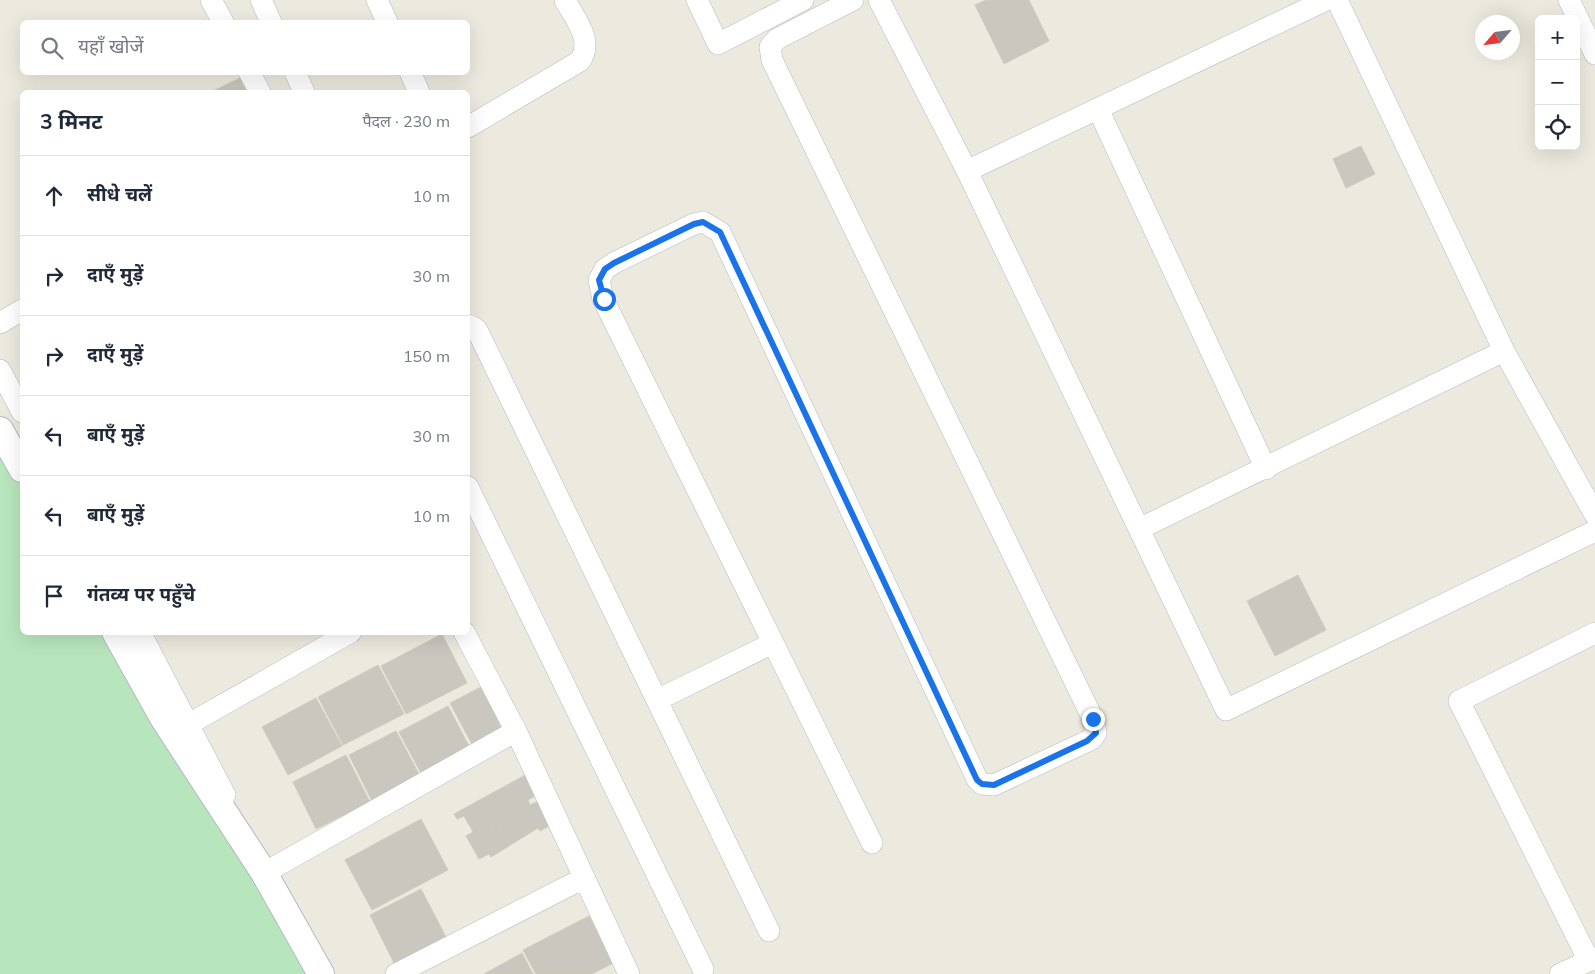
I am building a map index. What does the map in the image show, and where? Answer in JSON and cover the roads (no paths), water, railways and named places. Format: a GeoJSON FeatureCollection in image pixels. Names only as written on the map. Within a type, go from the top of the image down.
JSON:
{"type":"FeatureCollection","features":[{"type":"Feature","properties":{"kind":"street"},"geometry":{"type":"LineString","coordinates":[[211,0],[222,20]]}},
{"type":"Feature","properties":{"kind":"street"},"geometry":{"type":"LineString","coordinates":[[261,0],[270,20]]}},
{"type":"Feature","properties":{"kind":"street"},"geometry":{"type":"LineString","coordinates":[[377,0],[386,20]]}},
{"type":"Feature","properties":{"kind":"street"},"geometry":{"type":"LineString","coordinates":[[470,126],[580,61],[585,53],[586,43],[565,0]]}},
{"type":"Feature","properties":{"kind":"street"},"geometry":{"type":"LineString","coordinates":[[696,0],[718,44],[803,0]]}},
{"type":"Feature","properties":{"kind":"street"},"geometry":{"type":"LineString","coordinates":[[853,0],[777,39],[770,47],[772,60],[1093,719],[1096,733],[1087,741],[994,785],[982,784],[977,780],[725,240],[716,228],[703,222],[694,224],[614,263],[605,269],[599,280],[600,289],[872,843]]}},
{"type":"Feature","properties":{"kind":"street"},"geometry":{"type":"LineString","coordinates":[[879,0],[967,171],[1226,710],[1595,531]]}},
{"type":"Feature","properties":{"kind":"street"},"geometry":{"type":"LineString","coordinates":[[967,171],[1326,0]]}},
{"type":"Feature","properties":{"kind":"street"},"geometry":{"type":"LineString","coordinates":[[1337,0],[1504,350],[1595,515]]}},
{"type":"Feature","properties":{"kind":"street"},"geometry":{"type":"LineString","coordinates":[[1569,0],[1595,54]]}},
{"type":"Feature","properties":{"kind":"street"},"geometry":{"type":"LineString","coordinates":[[251,75],[259,90]]}},
{"type":"Feature","properties":{"kind":"street"},"geometry":{"type":"LineString","coordinates":[[296,75],[303,90]]}},
{"type":"Feature","properties":{"kind":"street"},"geometry":{"type":"LineString","coordinates":[[411,75],[418,90]]}},
{"type":"Feature","properties":{"kind":"street"},"geometry":{"type":"LineString","coordinates":[[1098,109],[1266,469]]}},
{"type":"Feature","properties":{"kind":"street"},"geometry":{"type":"LineString","coordinates":[[0,323],[20,311]]}},
{"type":"Feature","properties":{"kind":"street"},"geometry":{"type":"LineString","coordinates":[[470,326],[476,329],[479,334],[769,931]]}},
{"type":"Feature","properties":{"kind":"street"},"geometry":{"type":"LineString","coordinates":[[1139,530],[1504,350]]}},
{"type":"Feature","properties":{"kind":"street"},"geometry":{"type":"LineString","coordinates":[[0,370],[20,408]]}},
{"type":"Feature","properties":{"kind":"street"},"geometry":{"type":"LineString","coordinates":[[0,430],[20,465]]}},
{"type":"Feature","properties":{"kind":"street"},"geometry":{"type":"LineString","coordinates":[[470,491],[703,970]]}},
{"type":"Feature","properties":{"kind":"street"},"geometry":{"type":"LineString","coordinates":[[1560,974],[1592,960],[1459,701],[1595,633]]}},
{"type":"Feature","properties":{"kind":"street"},"geometry":{"type":"LineString","coordinates":[[117,635],[164,718],[264,873]]}},
{"type":"Feature","properties":{"kind":"street"},"geometry":{"type":"LineString","coordinates":[[142,635],[264,873],[321,974]]}},
{"type":"Feature","properties":{"kind":"street"},"geometry":{"type":"LineString","coordinates":[[189,724],[346,635]]}},
{"type":"Feature","properties":{"kind":"street"},"geometry":{"type":"LineString","coordinates":[[466,635],[516,731],[629,974]]}},
{"type":"Feature","properties":{"kind":"street"},"geometry":{"type":"LineString","coordinates":[[656,700],[773,643]]}},
{"type":"Feature","properties":{"kind":"street"},"geometry":{"type":"LineString","coordinates":[[264,873],[516,731]]}},
{"type":"Feature","properties":{"kind":"street"},"geometry":{"type":"LineString","coordinates":[[396,974],[584,878]]}}]}
